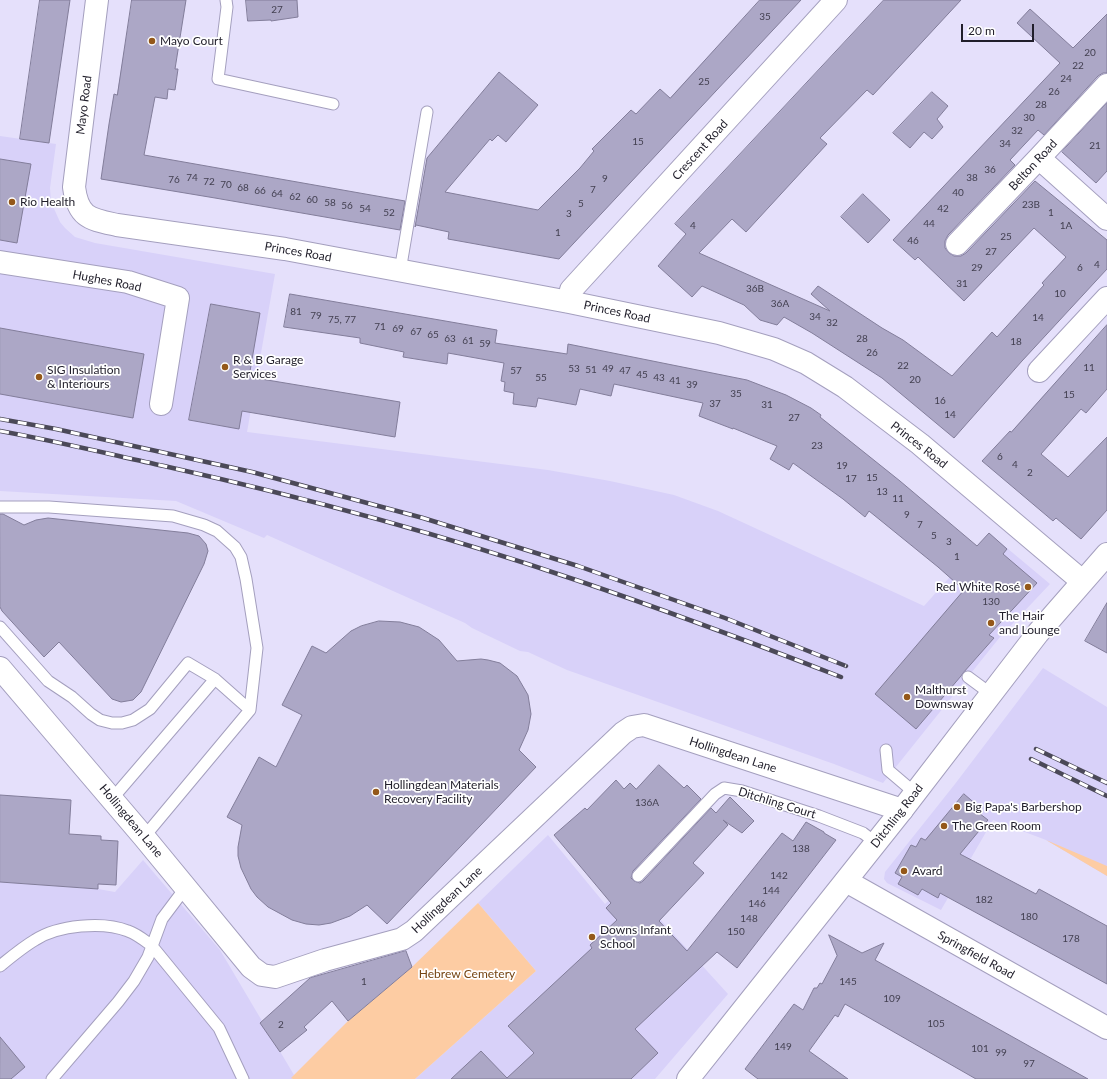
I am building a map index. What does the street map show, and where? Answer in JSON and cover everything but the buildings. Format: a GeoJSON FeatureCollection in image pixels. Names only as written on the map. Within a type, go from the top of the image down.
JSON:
{"type":"FeatureCollection","features":[{"type":"Feature","properties":{"kind":"street","name":"Mayo Road"},"geometry":{"type":"LineString","coordinates":[[80,209],[76,200],[74,187],[97,0]]}},
{"type":"Feature","properties":{"kind":"street","name":"Crescent Road"},"geometry":{"type":"LineString","coordinates":[[569,302],[571,290],[836,0]]}},
{"type":"Feature","properties":{"kind":"street","name":"Belton Road"},"geometry":{"type":"LineString","coordinates":[[957,244],[1040,158],[1107,85]]}},
{"type":"Feature","properties":{"kind":"street"},"geometry":{"type":"LineString","coordinates":[[1040,158],[1107,219]]}},
{"type":"Feature","properties":{"kind":"street","name":"Princes Road"},"geometry":{"type":"LineString","coordinates":[[80,209],[84,214],[94,220],[117,225],[285,248],[569,302],[737,337],[774,349],[806,364],[845,387],[913,440],[1082,581]]}},
{"type":"Feature","properties":{"kind":"street","name":"Hughes Road"},"geometry":{"type":"LineString","coordinates":[[0,262],[128,282],[178,298],[161,404]]}},
{"type":"Feature","properties":{"kind":"street"},"geometry":{"type":"LineString","coordinates":[[1039,371],[1107,298]]}},
{"type":"Feature","properties":{"kind":"street","name":"Ditchling Road"},"geometry":{"type":"LineString","coordinates":[[688,1079],[902,810],[1038,633],[1082,581],[1105,559]]}},
{"type":"Feature","properties":{"kind":"street","name":"Hollingdean Lane"},"geometry":{"type":"LineString","coordinates":[[0,668],[186,887],[251,967],[262,975],[275,977],[325,960],[402,939],[414,931],[623,733],[632,727],[644,725],[902,810]]}},
{"type":"Feature","properties":{"kind":"street","name":"Springfield Road"},"geometry":{"type":"LineString","coordinates":[[846,881],[1107,1028]]}},
{"type":"Feature","properties":{"kind":"lane"},"geometry":{"type":"LineString","coordinates":[[226,0],[227,7],[218,79],[334,104]]}},
{"type":"Feature","properties":{"kind":"lane"},"geometry":{"type":"LineString","coordinates":[[400,271],[427,112]]}},
{"type":"Feature","properties":{"kind":"lane"},"geometry":{"type":"LineString","coordinates":[[0,507],[49,507],[173,516],[204,525],[217,531],[235,547],[241,557],[257,648],[250,710],[144,837]]}},
{"type":"Feature","properties":{"kind":"lane"},"geometry":{"type":"LineString","coordinates":[[0,627],[48,681],[72,697],[91,714],[100,720],[112,724],[133,720],[150,709],[188,663],[215,679],[250,710]]}},
{"type":"Feature","properties":{"kind":"lane"},"geometry":{"type":"LineString","coordinates":[[968,677],[991,694]]}},
{"type":"Feature","properties":{"kind":"lane"},"geometry":{"type":"LineString","coordinates":[[112,799],[215,679]]}},
{"type":"Feature","properties":{"kind":"lane"},"geometry":{"type":"LineString","coordinates":[[886,750],[888,770],[915,793]]}},
{"type":"Feature","properties":{"kind":"lane","name":"Ditchling Court"},"geometry":{"type":"LineString","coordinates":[[638,876],[715,794],[724,788],[742,791],[819,816],[863,833],[876,843]]}},
{"type":"Feature","properties":{"kind":"lane"},"geometry":{"type":"LineString","coordinates":[[52,1079],[118,1002],[134,981],[148,956],[162,919],[186,887]]}},
{"type":"Feature","properties":{"kind":"lane"},"geometry":{"type":"LineString","coordinates":[[0,966],[35,939],[48,933],[75,926],[107,927],[127,930],[152,946],[219,1028],[242,1079]]}},
{"type":"Feature","properties":{"kind":"shaded area"},"geometry":{"type":"Polygon","coordinates":[[[0,136],[56,144],[50,188],[51,202],[60,222],[75,237],[95,243],[275,274],[247,432],[548,470],[610,481],[674,495],[718,511],[924,606],[989,533],[1050,584],[1000,637],[883,783],[834,764],[567,670],[528,652],[520,651],[472,628],[465,623],[267,535],[264,538],[176,501],[0,491],[0,136]]]}},
{"type":"Feature","properties":{"kind":"shaded area"},"geometry":{"type":"Polygon","coordinates":[[[1043,668],[1107,707],[1107,876],[1046,840],[993,820],[941,910],[887,883],[884,879],[885,872],[955,784],[1043,668]]]}},
{"type":"Feature","properties":{"kind":"shaded area","name":"Downs Infant School"},"geometry":{"type":"Polygon","coordinates":[[[548,835],[605,904],[627,883],[728,994],[655,1079],[415,1079],[536,971],[478,903],[548,835]]]}},
{"type":"Feature","properties":{"kind":"shaded area"},"geometry":{"type":"Polygon","coordinates":[[[143,860],[220,950],[294,1075],[292,1078],[293,1079],[0,1079],[0,882],[98,889],[115,892],[143,860]]]}},
{"type":"Feature","properties":{"kind":"green space"},"geometry":{"type":"Polygon","coordinates":[[[1046,840],[1107,866],[1107,876],[1046,840]]]}},
{"type":"Feature","properties":{"kind":"green space","name":"Hebrew Cemetery"},"geometry":{"type":"Polygon","coordinates":[[[478,903],[536,971],[415,1079],[291,1078],[348,1021],[412,967],[478,903]]]}},
{"type":"Feature","properties":{"kind":"railway"},"geometry":{"type":"LineString","coordinates":[[0,419],[56,429],[252,472],[423,518],[578,566],[725,618],[846,666]]}},
{"type":"Feature","properties":{"kind":"railway"},"geometry":{"type":"LineString","coordinates":[[0,431],[62,443],[268,490],[372,517],[474,547],[609,591],[841,677]]}},
{"type":"Feature","properties":{"kind":"railway"},"geometry":{"type":"LineString","coordinates":[[1036,749],[1107,783]]}},
{"type":"Feature","properties":{"kind":"railway"},"geometry":{"type":"LineString","coordinates":[[1031,759],[1107,796]]}},
{"type":"Feature","properties":{"kind":"place","name":"Mayo Court"},"geometry":{"type":"Point","coordinates":[152,41]}},
{"type":"Feature","properties":{"kind":"place","name":"Rio Health"},"geometry":{"type":"Point","coordinates":[12,202]}},
{"type":"Feature","properties":{"kind":"place","name":"R & B Garage Services"},"geometry":{"type":"Point","coordinates":[225,367]}},
{"type":"Feature","properties":{"kind":"place","name":"SIG Insulation & Interiours"},"geometry":{"type":"Point","coordinates":[39,377]}},
{"type":"Feature","properties":{"kind":"place","name":"Red White Rosé"},"geometry":{"type":"Point","coordinates":[1028,587]}},
{"type":"Feature","properties":{"kind":"place","name":"The Hair and Lounge"},"geometry":{"type":"Point","coordinates":[991,623]}},
{"type":"Feature","properties":{"kind":"place","name":"Malthurst Downsway"},"geometry":{"type":"Point","coordinates":[907,697]}},
{"type":"Feature","properties":{"kind":"place","name":"Hollingdean Materials Recovery Facility"},"geometry":{"type":"Point","coordinates":[376,792]}},
{"type":"Feature","properties":{"kind":"place","name":"Big Papa's Barbershop"},"geometry":{"type":"Point","coordinates":[957,807]}},
{"type":"Feature","properties":{"kind":"place","name":"The Green Room"},"geometry":{"type":"Point","coordinates":[944,826]}},
{"type":"Feature","properties":{"kind":"place","name":"Avard"},"geometry":{"type":"Point","coordinates":[904,871]}},
{"type":"Feature","properties":{"kind":"place","name":"Downs Infant School"},"geometry":{"type":"Point","coordinates":[592,937]}}]}
